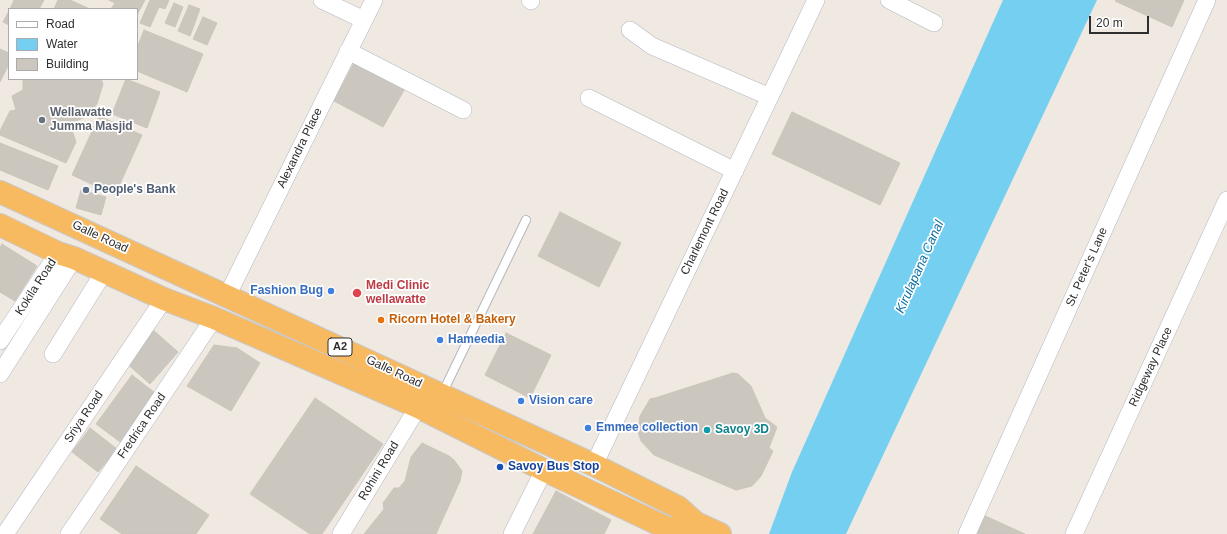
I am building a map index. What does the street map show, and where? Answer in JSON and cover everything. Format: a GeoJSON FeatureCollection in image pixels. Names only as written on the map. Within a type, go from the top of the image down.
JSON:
{"type":"FeatureCollection","features":[{"type":"Feature","properties":{"kind":"highway","name":"Galle Road"},"geometry":{"type":"LineString","coordinates":[[0,192],[594,465],[678,507],[693,528]]}},
{"type":"Feature","properties":{"kind":"highway","name":"Galle Road"},"geometry":{"type":"LineString","coordinates":[[0,225],[164,299],[214,318],[418,407],[544,470],[670,529],[693,528],[720,534]]}},
{"type":"Feature","properties":{"kind":"highway"},"geometry":{"type":"LineString","coordinates":[[343,374],[351,352]]}},
{"type":"Feature","properties":{"kind":"street"},"geometry":{"type":"LineString","coordinates":[[322,0],[364,20]]}},
{"type":"Feature","properties":{"kind":"street","name":"Alexandra Place"},"geometry":{"type":"LineString","coordinates":[[227,296],[374,0]]}},
{"type":"Feature","properties":{"kind":"street","name":"Charlemont Road"},"geometry":{"type":"LineString","coordinates":[[594,465],[816,0]]}},
{"type":"Feature","properties":{"kind":"street"},"geometry":{"type":"LineString","coordinates":[[889,0],[934,23]]}},
{"type":"Feature","properties":{"kind":"street","name":"St. Peter's Lane"},"geometry":{"type":"LineString","coordinates":[[967,534],[1207,0]]}},
{"type":"Feature","properties":{"kind":"street"},"geometry":{"type":"LineString","coordinates":[[630,30],[652,46],[770,97]]}},
{"type":"Feature","properties":{"kind":"street"},"geometry":{"type":"LineString","coordinates":[[348,51],[463,110]]}},
{"type":"Feature","properties":{"kind":"street"},"geometry":{"type":"LineString","coordinates":[[589,98],[735,171]]}},
{"type":"Feature","properties":{"kind":"street","name":"Ridgeway Place"},"geometry":{"type":"LineString","coordinates":[[1074,534],[1227,200]]}},
{"type":"Feature","properties":{"kind":"street"},"geometry":{"type":"LineString","coordinates":[[0,374],[66,256]]}},
{"type":"Feature","properties":{"kind":"street","name":"Kokila Road"},"geometry":{"type":"LineString","coordinates":[[0,341],[66,256]]}},
{"type":"Feature","properties":{"kind":"street"},"geometry":{"type":"LineString","coordinates":[[53,354],[104,272]]}},
{"type":"Feature","properties":{"kind":"street","name":"Sriya Road"},"geometry":{"type":"LineString","coordinates":[[5,534],[164,299]]}},
{"type":"Feature","properties":{"kind":"street","name":"Fredrica Road"},"geometry":{"type":"LineString","coordinates":[[69,534],[102,488],[214,318]]}},
{"type":"Feature","properties":{"kind":"street","name":"Rohini Road"},"geometry":{"type":"LineString","coordinates":[[341,534],[418,407]]}},
{"type":"Feature","properties":{"kind":"street"},"geometry":{"type":"LineString","coordinates":[[512,534],[544,470]]}},
{"type":"Feature","properties":{"kind":"lane"},"geometry":{"type":"LineString","coordinates":[[442,394],[526,220]]}},
{"type":"Feature","properties":{"kind":"water","name":"Kirulapana Canal"},"geometry":{"type":"Polygon","coordinates":[[[1003,0],[1097,0],[846,534],[769,534],[792,472],[1003,0]]]}},
{"type":"Feature","properties":{"kind":"building"},"geometry":{"type":"Polygon","coordinates":[[[14,0],[44,0],[40,8],[10,8],[14,0]]]}},
{"type":"Feature","properties":{"kind":"building"},"geometry":{"type":"Polygon","coordinates":[[[58,0],[70,0],[88,8],[54,8],[58,0]]]}},
{"type":"Feature","properties":{"kind":"building"},"geometry":{"type":"Polygon","coordinates":[[[109,0],[145,0],[138,13],[138,8],[112,8],[115,3],[109,0]]]}},
{"type":"Feature","properties":{"kind":"building"},"geometry":{"type":"Polygon","coordinates":[[[150,0],[169,0],[165,9],[159,7],[150,27],[140,23],[150,0]]]}},
{"type":"Feature","properties":{"kind":"building"},"geometry":{"type":"Polygon","coordinates":[[[1184,0],[1172,27],[1115,1],[1184,0]]]}},
{"type":"Feature","properties":{"kind":"building"},"geometry":{"type":"Polygon","coordinates":[[[174,3],[183,7],[175,27],[165,23],[174,3]]]}},
{"type":"Feature","properties":{"kind":"building"},"geometry":{"type":"Polygon","coordinates":[[[189,5],[200,9],[190,36],[178,31],[189,5]]]}},
{"type":"Feature","properties":{"kind":"building"},"geometry":{"type":"Polygon","coordinates":[[[8,13],[8,24],[3,22],[8,13]]]}},
{"type":"Feature","properties":{"kind":"building"},"geometry":{"type":"Polygon","coordinates":[[[203,17],[217,23],[207,45],[193,39],[203,17]]]}},
{"type":"Feature","properties":{"kind":"building"},"geometry":{"type":"Polygon","coordinates":[[[144,30],[203,54],[187,92],[138,71],[138,45],[144,30]]]}},
{"type":"Feature","properties":{"kind":"building"},"geometry":{"type":"Polygon","coordinates":[[[0,49],[8,53],[8,66],[0,82],[0,49]]]}},
{"type":"Feature","properties":{"kind":"building"},"geometry":{"type":"Polygon","coordinates":[[[356,59],[407,85],[383,127],[334,101],[356,59]]]}},
{"type":"Feature","properties":{"kind":"building","name":"Wellawatte Jumma Masjid"},"geometry":{"type":"Polygon","coordinates":[[[23,80],[101,80],[103,84],[97,104],[87,116],[70,124],[76,142],[66,163],[0,135],[0,131],[10,111],[16,110],[12,96],[23,90],[23,80]]]}},
{"type":"Feature","properties":{"kind":"building"},"geometry":{"type":"Polygon","coordinates":[[[126,80],[160,92],[147,128],[112,114],[126,80]]]}},
{"type":"Feature","properties":{"kind":"building"},"geometry":{"type":"Polygon","coordinates":[[[792,112],[900,163],[880,205],[772,154],[792,112]]]}},
{"type":"Feature","properties":{"kind":"building"},"geometry":{"type":"Polygon","coordinates":[[[99,116],[142,135],[115,195],[72,175],[99,116]]]}},
{"type":"Feature","properties":{"kind":"building"},"geometry":{"type":"Polygon","coordinates":[[[0,143],[58,166],[48,190],[0,170],[0,143]]]}},
{"type":"Feature","properties":{"kind":"building"},"geometry":{"type":"Polygon","coordinates":[[[81,190],[106,197],[101,215],[76,208],[81,190]]]}},
{"type":"Feature","properties":{"kind":"building"},"geometry":{"type":"Polygon","coordinates":[[[560,212],[621,243],[599,287],[538,256],[560,212]]]}},
{"type":"Feature","properties":{"kind":"building"},"geometry":{"type":"Polygon","coordinates":[[[2,244],[37,266],[15,301],[0,292],[0,248],[2,244]]]}},
{"type":"Feature","properties":{"kind":"building"},"geometry":{"type":"Polygon","coordinates":[[[152,329],[178,352],[150,384],[124,361],[152,329]]]}},
{"type":"Feature","properties":{"kind":"building"},"geometry":{"type":"Polygon","coordinates":[[[506,333],[551,355],[530,398],[485,375],[506,333]]]}},
{"type":"Feature","properties":{"kind":"building"},"geometry":{"type":"Polygon","coordinates":[[[214,345],[237,348],[260,363],[231,411],[187,386],[214,345]]]}},
{"type":"Feature","properties":{"kind":"building","name":"Savoy 3D"},"geometry":{"type":"Polygon","coordinates":[[[733,373],[738,374],[751,386],[765,418],[777,427],[769,448],[773,451],[761,476],[752,486],[736,490],[654,455],[641,441],[638,432],[640,416],[650,399],[733,373]]]}},
{"type":"Feature","properties":{"kind":"building"},"geometry":{"type":"Polygon","coordinates":[[[132,375],[159,396],[123,444],[96,424],[132,375]]]}},
{"type":"Feature","properties":{"kind":"building"},"geometry":{"type":"Polygon","coordinates":[[[315,398],[383,444],[322,534],[310,534],[250,494],[315,398]]]}},
{"type":"Feature","properties":{"kind":"building"},"geometry":{"type":"Polygon","coordinates":[[[90,428],[117,449],[98,472],[72,452],[90,428]]]}},
{"type":"Feature","properties":{"kind":"building"},"geometry":{"type":"Polygon","coordinates":[[[422,443],[449,456],[462,471],[460,481],[436,534],[364,534],[384,509],[383,503],[394,488],[399,488],[405,481],[411,457],[422,443]]]}},
{"type":"Feature","properties":{"kind":"building"},"geometry":{"type":"Polygon","coordinates":[[[136,466],[209,515],[196,534],[122,534],[100,519],[136,466]]]}},
{"type":"Feature","properties":{"kind":"building"},"geometry":{"type":"Polygon","coordinates":[[[556,491],[611,520],[604,534],[533,534],[556,491]]]}},
{"type":"Feature","properties":{"kind":"building"},"geometry":{"type":"Polygon","coordinates":[[[983,515],[1025,534],[974,534],[983,515]]]}},
{"type":"Feature","properties":{"kind":"place","name":"Wellawatte Jumma Masjid"},"geometry":{"type":"Point","coordinates":[42,120]}},
{"type":"Feature","properties":{"kind":"place","name":"People's Bank"},"geometry":{"type":"Point","coordinates":[86,190]}},
{"type":"Feature","properties":{"kind":"place","name":"Fashion Bug"},"geometry":{"type":"Point","coordinates":[331,291]}},
{"type":"Feature","properties":{"kind":"place","name":"Medi Clinic wellawatte"},"geometry":{"type":"Point","coordinates":[357,293]}},
{"type":"Feature","properties":{"kind":"place","name":"Ricorn Hotel & Bakery"},"geometry":{"type":"Point","coordinates":[381,320]}},
{"type":"Feature","properties":{"kind":"place","name":"Hameedia"},"geometry":{"type":"Point","coordinates":[440,340]}},
{"type":"Feature","properties":{"kind":"place","name":"Vision care"},"geometry":{"type":"Point","coordinates":[521,401]}},
{"type":"Feature","properties":{"kind":"place","name":"Emmee collection"},"geometry":{"type":"Point","coordinates":[588,428]}},
{"type":"Feature","properties":{"kind":"place","name":"Savoy 3D"},"geometry":{"type":"Point","coordinates":[707,430]}},
{"type":"Feature","properties":{"kind":"place","name":"Savoy Bus Stop"},"geometry":{"type":"Point","coordinates":[500,467]}}]}
